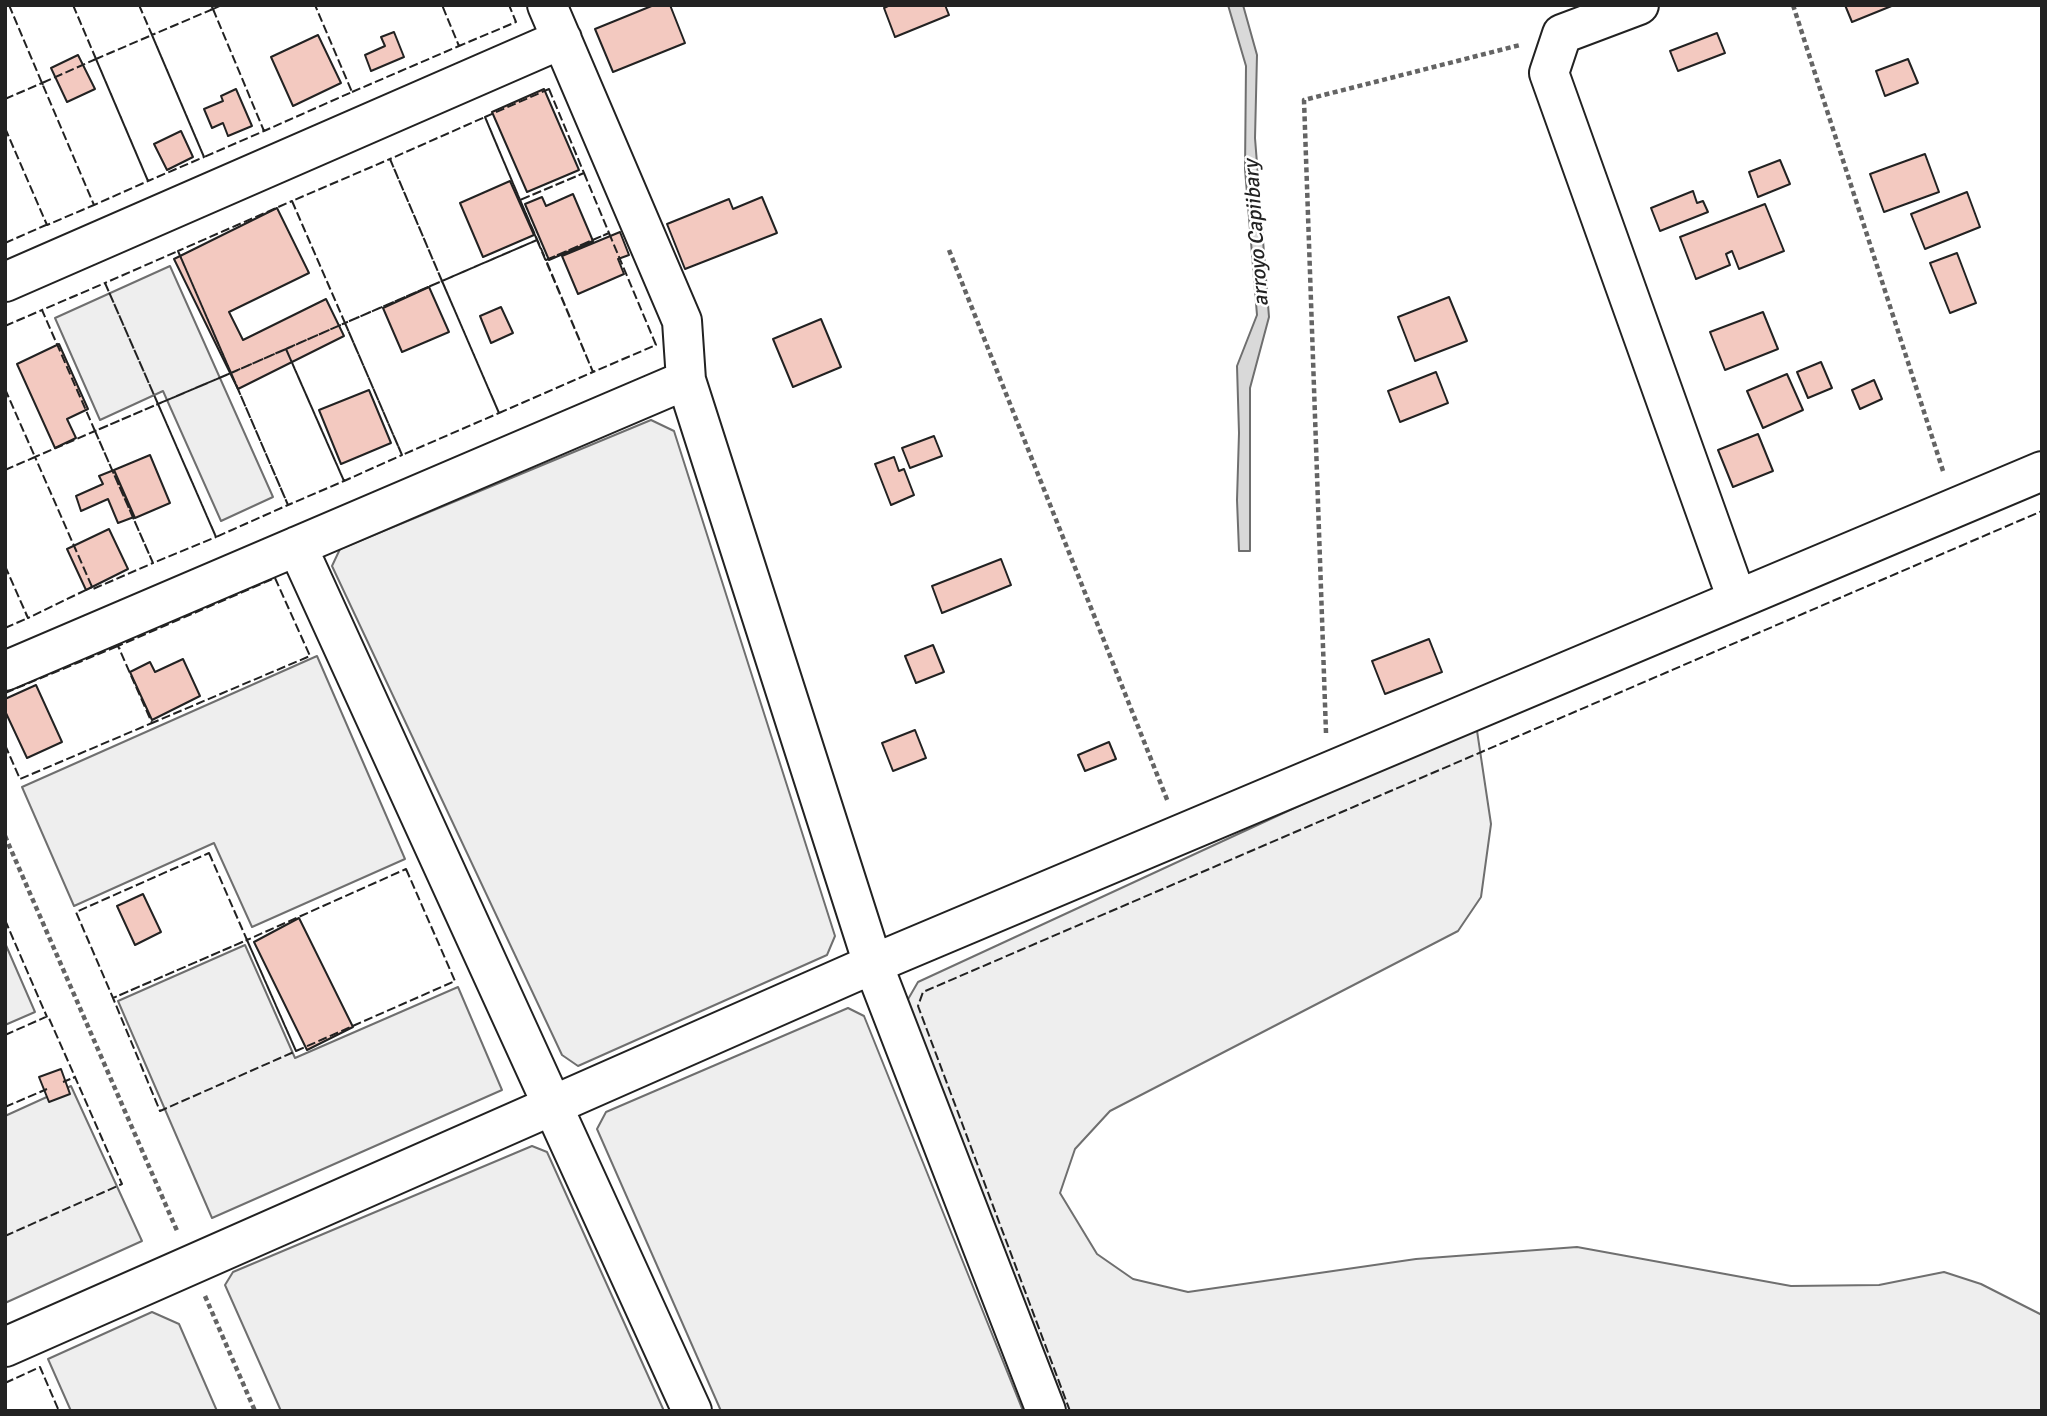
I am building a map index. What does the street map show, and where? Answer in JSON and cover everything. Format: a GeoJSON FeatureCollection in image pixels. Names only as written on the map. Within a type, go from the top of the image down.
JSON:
{"type":"FeatureCollection","features":[{"type":"Feature","properties":{"kind":"street"},"geometry":{"type":"LineString","coordinates":[[1639,5],[1562,34],[1549,73],[1737,599]]}},
{"type":"Feature","properties":{"kind":"street"},"geometry":{"type":"LineString","coordinates":[[5,282],[554,22],[682,321],[686,380],[873,964],[1046,1411]]}},
{"type":"Feature","properties":{"kind":"street"},"geometry":{"type":"LineString","coordinates":[[5,671],[686,380]]}},
{"type":"Feature","properties":{"kind":"street"},"geometry":{"type":"LineString","coordinates":[[5,1347],[873,964],[2042,471]]}},
{"type":"Feature","properties":{"kind":"street"},"geometry":{"type":"LineString","coordinates":[[297,547],[692,1411]]}},
{"type":"Feature","properties":{"kind":"path"},"geometry":{"type":"LineString","coordinates":[[1793,5],[1955,508]]}},
{"type":"Feature","properties":{"kind":"path"},"geometry":{"type":"LineString","coordinates":[[1328,772],[1304,100],[1562,34]]}},
{"type":"Feature","properties":{"kind":"path"},"geometry":{"type":"LineString","coordinates":[[949,250],[1181,834]]}},
{"type":"Feature","properties":{"kind":"path"},"geometry":{"type":"LineString","coordinates":[[5,836],[255,1411]]}},
{"type":"Feature","properties":{"kind":"shaded area"},"geometry":{"type":"Polygon","coordinates":[[[170,266],[273,497],[221,521],[163,391],[100,420],[55,318],[170,266]]]}},
{"type":"Feature","properties":{"kind":"shaded area"},"geometry":{"type":"Polygon","coordinates":[[[651,420],[674,431],[835,936],[827,955],[578,1066],[562,1055],[332,566],[340,549],[651,420]]]}},
{"type":"Feature","properties":{"kind":"shaded area"},"geometry":{"type":"Polygon","coordinates":[[[317,656],[405,859],[252,927],[214,843],[74,906],[22,787],[317,656]]]}},
{"type":"Feature","properties":{"kind":"shaded area"},"geometry":{"type":"Polygon","coordinates":[[[1476,724],[1491,824],[1481,897],[1458,931],[1110,1111],[1075,1149],[1060,1193],[1097,1254],[1133,1279],[1188,1292],[1416,1259],[1577,1247],[1791,1286],[1879,1285],[1944,1272],[1981,1284],[2042,1315],[2042,1411],[1060,1411],[907,1001],[918,982],[1476,724]]]}},
{"type":"Feature","properties":{"kind":"shaded area"},"geometry":{"type":"Polygon","coordinates":[[[5,943],[35,1012],[5,1025],[5,943]]]}},
{"type":"Feature","properties":{"kind":"shaded area"},"geometry":{"type":"Polygon","coordinates":[[[245,945],[295,1058],[458,987],[502,1090],[212,1218],[118,1001],[245,945]]]}},
{"type":"Feature","properties":{"kind":"shaded area"},"geometry":{"type":"Polygon","coordinates":[[[848,1008],[864,1016],[1023,1411],[721,1411],[597,1129],[606,1112],[848,1008]]]}},
{"type":"Feature","properties":{"kind":"shaded area"},"geometry":{"type":"Polygon","coordinates":[[[71,1086],[142,1241],[5,1303],[5,1116],[71,1086]]]}},
{"type":"Feature","properties":{"kind":"shaded area"},"geometry":{"type":"Polygon","coordinates":[[[532,1146],[547,1152],[664,1411],[281,1411],[225,1285],[233,1272],[532,1146]]]}},
{"type":"Feature","properties":{"kind":"shaded area"},"geometry":{"type":"Polygon","coordinates":[[[152,1312],[179,1324],[217,1411],[71,1411],[48,1359],[152,1312]]]}},
{"type":"Feature","properties":{"kind":"water","name":"arroyo Capiibary"},"geometry":{"type":"Polygon","coordinates":[[[1228,5],[1243,5],[1257,55],[1255,138],[1269,317],[1250,388],[1250,551],[1239,551],[1237,366],[1257,315],[1245,169],[1246,66],[1228,5]]]}},
{"type":"Feature","properties":{"kind":"building"},"geometry":{"type":"Polygon","coordinates":[[[654,5],[670,5],[685,43],[613,72],[595,29],[654,5]]]}},
{"type":"Feature","properties":{"kind":"building"},"geometry":{"type":"Polygon","coordinates":[[[890,5],[945,5],[949,15],[895,37],[884,8],[890,5]]]}},
{"type":"Feature","properties":{"kind":"building"},"geometry":{"type":"Polygon","coordinates":[[[1845,5],[1894,5],[1852,22],[1845,5]]]}},
{"type":"Feature","properties":{"kind":"building"},"geometry":{"type":"Polygon","coordinates":[[[394,32],[404,57],[371,71],[365,55],[385,46],[381,37],[394,32]]]}},
{"type":"Feature","properties":{"kind":"building"},"geometry":{"type":"Polygon","coordinates":[[[1717,33],[1725,53],[1678,71],[1670,51],[1717,33]]]}},
{"type":"Feature","properties":{"kind":"building"},"geometry":{"type":"Polygon","coordinates":[[[318,35],[341,83],[293,106],[271,57],[318,35]]]}},
{"type":"Feature","properties":{"kind":"building"},"geometry":{"type":"Polygon","coordinates":[[[78,55],[95,89],[67,102],[51,68],[78,55]]]}},
{"type":"Feature","properties":{"kind":"building"},"geometry":{"type":"Polygon","coordinates":[[[1908,59],[1918,83],[1885,96],[1876,71],[1908,59]]]}},
{"type":"Feature","properties":{"kind":"building"},"geometry":{"type":"Polygon","coordinates":[[[236,89],[252,126],[228,136],[223,123],[212,128],[204,109],[223,101],[221,96],[236,89]]]}},
{"type":"Feature","properties":{"kind":"building"},"geometry":{"type":"Polygon","coordinates":[[[544,89],[579,170],[527,192],[492,112],[544,89]]]}},
{"type":"Feature","properties":{"kind":"building"},"geometry":{"type":"Polygon","coordinates":[[[181,131],[193,157],[167,170],[154,144],[181,131]]]}},
{"type":"Feature","properties":{"kind":"building"},"geometry":{"type":"Polygon","coordinates":[[[1925,154],[1939,192],[1884,212],[1870,174],[1925,154]]]}},
{"type":"Feature","properties":{"kind":"building"},"geometry":{"type":"Polygon","coordinates":[[[1780,160],[1790,184],[1758,197],[1749,172],[1780,160]]]}},
{"type":"Feature","properties":{"kind":"building"},"geometry":{"type":"Polygon","coordinates":[[[510,181],[534,235],[483,257],[460,203],[510,181]]]}},
{"type":"Feature","properties":{"kind":"building"},"geometry":{"type":"Polygon","coordinates":[[[1693,191],[1697,203],[1703,201],[1708,212],[1660,231],[1651,208],[1693,191]]]}},
{"type":"Feature","properties":{"kind":"building"},"geometry":{"type":"Polygon","coordinates":[[[1967,192],[1980,227],[1925,249],[1911,214],[1967,192]]]}},
{"type":"Feature","properties":{"kind":"building"},"geometry":{"type":"Polygon","coordinates":[[[573,194],[593,241],[549,260],[525,204],[542,197],[546,206],[573,194]]]}},
{"type":"Feature","properties":{"kind":"building"},"geometry":{"type":"Polygon","coordinates":[[[762,197],[777,233],[685,269],[667,224],[729,199],[733,209],[762,197]]]}},
{"type":"Feature","properties":{"kind":"building"},"geometry":{"type":"Polygon","coordinates":[[[1765,204],[1784,251],[1739,269],[1732,251],[1726,254],[1730,265],[1696,279],[1680,237],[1765,204]]]}},
{"type":"Feature","properties":{"kind":"building"},"geometry":{"type":"Polygon","coordinates":[[[277,208],[309,273],[229,312],[243,340],[326,299],[344,336],[238,389],[174,259],[277,208]]]}},
{"type":"Feature","properties":{"kind":"building"},"geometry":{"type":"Polygon","coordinates":[[[620,232],[629,255],[618,259],[624,274],[578,294],[562,256],[620,232]]]}},
{"type":"Feature","properties":{"kind":"building"},"geometry":{"type":"Polygon","coordinates":[[[1957,253],[1976,303],[1950,313],[1930,263],[1957,253]]]}},
{"type":"Feature","properties":{"kind":"building"},"geometry":{"type":"Polygon","coordinates":[[[429,287],[449,332],[402,352],[383,308],[429,287]]]}},
{"type":"Feature","properties":{"kind":"building"},"geometry":{"type":"Polygon","coordinates":[[[1449,297],[1467,341],[1415,361],[1398,317],[1449,297]]]}},
{"type":"Feature","properties":{"kind":"building"},"geometry":{"type":"Polygon","coordinates":[[[501,307],[513,333],[491,343],[480,316],[501,307]]]}},
{"type":"Feature","properties":{"kind":"building"},"geometry":{"type":"Polygon","coordinates":[[[1763,312],[1778,349],[1725,370],[1710,332],[1763,312]]]}},
{"type":"Feature","properties":{"kind":"building"},"geometry":{"type":"Polygon","coordinates":[[[821,319],[841,367],[793,387],[773,339],[821,319]]]}},
{"type":"Feature","properties":{"kind":"building"},"geometry":{"type":"Polygon","coordinates":[[[59,344],[88,409],[67,419],[76,438],[55,448],[17,364],[59,344]]]}},
{"type":"Feature","properties":{"kind":"building"},"geometry":{"type":"Polygon","coordinates":[[[1821,362],[1832,388],[1808,398],[1797,372],[1821,362]]]}},
{"type":"Feature","properties":{"kind":"building"},"geometry":{"type":"Polygon","coordinates":[[[1436,372],[1448,403],[1400,422],[1388,391],[1436,372]]]}},
{"type":"Feature","properties":{"kind":"building"},"geometry":{"type":"Polygon","coordinates":[[[1787,374],[1803,410],[1763,428],[1747,391],[1787,374]]]}},
{"type":"Feature","properties":{"kind":"building"},"geometry":{"type":"Polygon","coordinates":[[[1874,380],[1882,399],[1860,409],[1852,390],[1874,380]]]}},
{"type":"Feature","properties":{"kind":"building"},"geometry":{"type":"Polygon","coordinates":[[[369,390],[391,443],[341,464],[319,410],[369,390]]]}},
{"type":"Feature","properties":{"kind":"building"},"geometry":{"type":"Polygon","coordinates":[[[1758,434],[1773,471],[1733,487],[1718,450],[1758,434]]]}},
{"type":"Feature","properties":{"kind":"building"},"geometry":{"type":"Polygon","coordinates":[[[934,436],[942,456],[910,468],[902,448],[934,436]]]}},
{"type":"Feature","properties":{"kind":"building"},"geometry":{"type":"Polygon","coordinates":[[[150,455],[170,503],[135,518],[114,470],[150,455]]]}},
{"type":"Feature","properties":{"kind":"building"},"geometry":{"type":"Polygon","coordinates":[[[894,457],[899,471],[904,469],[914,495],[891,505],[875,464],[894,457]]]}},
{"type":"Feature","properties":{"kind":"building"},"geometry":{"type":"Polygon","coordinates":[[[114,470],[134,517],[118,523],[108,499],[81,511],[76,496],[103,484],[99,476],[114,470]]]}},
{"type":"Feature","properties":{"kind":"building"},"geometry":{"type":"Polygon","coordinates":[[[109,529],[128,569],[86,590],[67,549],[109,529]]]}},
{"type":"Feature","properties":{"kind":"building"},"geometry":{"type":"Polygon","coordinates":[[[1001,559],[1011,585],[942,613],[932,586],[1001,559]]]}},
{"type":"Feature","properties":{"kind":"building"},"geometry":{"type":"Polygon","coordinates":[[[1429,639],[1442,672],[1385,694],[1372,661],[1429,639]]]}},
{"type":"Feature","properties":{"kind":"building"},"geometry":{"type":"Polygon","coordinates":[[[933,645],[944,672],[916,683],[905,656],[933,645]]]}},
{"type":"Feature","properties":{"kind":"building"},"geometry":{"type":"Polygon","coordinates":[[[183,659],[200,696],[152,720],[130,672],[150,662],[155,672],[183,659]]]}},
{"type":"Feature","properties":{"kind":"building"},"geometry":{"type":"Polygon","coordinates":[[[36,685],[62,742],[27,758],[5,711],[5,699],[36,685]]]}},
{"type":"Feature","properties":{"kind":"building"},"geometry":{"type":"Polygon","coordinates":[[[915,730],[926,758],[893,771],[882,743],[915,730]]]}},
{"type":"Feature","properties":{"kind":"building"},"geometry":{"type":"Polygon","coordinates":[[[1109,742],[1116,759],[1085,771],[1078,755],[1109,742]]]}},
{"type":"Feature","properties":{"kind":"building"},"geometry":{"type":"Polygon","coordinates":[[[143,894],[161,932],[135,945],[117,906],[143,894]]]}},
{"type":"Feature","properties":{"kind":"building"},"geometry":{"type":"Polygon","coordinates":[[[299,918],[353,1027],[307,1050],[254,942],[299,918]]]}},
{"type":"Feature","properties":{"kind":"building"},"geometry":{"type":"Polygon","coordinates":[[[61,1069],[70,1094],[49,1102],[39,1077],[61,1069]]]}},
{"type":"Feature","properties":{"kind":"fence"},"geometry":{"type":"LineString","coordinates":[[9,5],[42,83],[45,82]]}},
{"type":"Feature","properties":{"kind":"fence"},"geometry":{"type":"LineString","coordinates":[[73,5],[96,59],[93,61]]}},
{"type":"Feature","properties":{"kind":"fence"},"geometry":{"type":"LineString","coordinates":[[139,5],[152,35]]}},
{"type":"Feature","properties":{"kind":"fence"},"geometry":{"type":"LineString","coordinates":[[210,10],[213,9],[211,5],[213,9],[222,5]]}},
{"type":"Feature","properties":{"kind":"fence"},"geometry":{"type":"LineString","coordinates":[[263,129],[264,131],[352,92],[315,5]]}},
{"type":"Feature","properties":{"kind":"fence"},"geometry":{"type":"LineString","coordinates":[[352,92],[459,46],[442,5]]}},
{"type":"Feature","properties":{"kind":"fence"},"geometry":{"type":"LineString","coordinates":[[458,44],[459,46],[516,22],[509,5]]}},
{"type":"Feature","properties":{"kind":"fence"},"geometry":{"type":"LineString","coordinates":[[213,9],[264,131],[204,157],[152,35],[213,9]]}},
{"type":"Feature","properties":{"kind":"fence"},"geometry":{"type":"LineString","coordinates":[[152,35],[204,157],[148,181],[96,59],[152,35]]}},
{"type":"Feature","properties":{"kind":"fence"},"geometry":{"type":"LineString","coordinates":[[96,59],[148,181],[94,205],[42,83],[96,59]]}},
{"type":"Feature","properties":{"kind":"fence"},"geometry":{"type":"LineString","coordinates":[[5,99],[42,83],[43,85]]}},
{"type":"Feature","properties":{"kind":"fence"},"geometry":{"type":"LineString","coordinates":[[549,89],[584,173],[520,200],[485,117],[549,89]]}},
{"type":"Feature","properties":{"kind":"fence"},"geometry":{"type":"LineString","coordinates":[[485,117],[537,240],[442,281],[390,159],[485,117]]}},
{"type":"Feature","properties":{"kind":"fence"},"geometry":{"type":"LineString","coordinates":[[5,128],[47,225],[94,205]]}},
{"type":"Feature","properties":{"kind":"fence"},"geometry":{"type":"LineString","coordinates":[[390,159],[442,281],[345,323],[292,201],[390,159]]}},
{"type":"Feature","properties":{"kind":"fence"},"geometry":{"type":"LineString","coordinates":[[584,173],[609,233],[546,260],[520,200],[584,173]]}},
{"type":"Feature","properties":{"kind":"fence"},"geometry":{"type":"LineString","coordinates":[[292,201],[345,323],[231,373],[178,251],[292,201]]}},
{"type":"Feature","properties":{"kind":"fence"},"geometry":{"type":"LineString","coordinates":[[5,243],[46,225]]}},
{"type":"Feature","properties":{"kind":"fence"},"geometry":{"type":"LineString","coordinates":[[609,233],[656,345],[593,372],[546,260],[609,233]]}},
{"type":"Feature","properties":{"kind":"fence"},"geometry":{"type":"LineString","coordinates":[[537,240],[593,372],[499,413],[442,281],[537,240]]}},
{"type":"Feature","properties":{"kind":"fence"},"geometry":{"type":"LineString","coordinates":[[178,251],[231,373],[158,404],[105,283],[178,251]]}},
{"type":"Feature","properties":{"kind":"fence"},"geometry":{"type":"LineString","coordinates":[[442,281],[499,413],[402,455],[345,323],[442,281]]}},
{"type":"Feature","properties":{"kind":"fence"},"geometry":{"type":"LineString","coordinates":[[105,283],[158,404],[95,431],[42,310],[105,283]]}},
{"type":"Feature","properties":{"kind":"fence"},"geometry":{"type":"LineString","coordinates":[[5,326],[42,310],[43,312]]}},
{"type":"Feature","properties":{"kind":"fence"},"geometry":{"type":"LineString","coordinates":[[345,323],[402,455],[344,481],[286,349],[345,323]]}},
{"type":"Feature","properties":{"kind":"fence"},"geometry":{"type":"LineString","coordinates":[[286,349],[344,481],[288,505],[231,373],[286,349]]}},
{"type":"Feature","properties":{"kind":"fence"},"geometry":{"type":"LineString","coordinates":[[231,373],[288,505],[216,537],[158,404],[231,373]]}},
{"type":"Feature","properties":{"kind":"fence"},"geometry":{"type":"LineString","coordinates":[[5,389],[35,457],[37,456]]}},
{"type":"Feature","properties":{"kind":"fence"},"geometry":{"type":"LineString","coordinates":[[158,404],[216,537],[153,563],[95,431],[158,404]]}},
{"type":"Feature","properties":{"kind":"fence"},"geometry":{"type":"LineString","coordinates":[[95,431],[153,563],[93,589],[35,457],[95,431]]}},
{"type":"Feature","properties":{"kind":"fence"},"geometry":{"type":"LineString","coordinates":[[5,470],[35,457],[36,459]]}},
{"type":"Feature","properties":{"kind":"fence"},"geometry":{"type":"LineString","coordinates":[[1070,1411],[918,1006],[923,992],[2042,511]]}},
{"type":"Feature","properties":{"kind":"fence"},"geometry":{"type":"LineString","coordinates":[[5,566],[28,618],[92,587]]}},
{"type":"Feature","properties":{"kind":"fence"},"geometry":{"type":"LineString","coordinates":[[275,578],[310,656],[152,723],[118,646],[275,578]]}},
{"type":"Feature","properties":{"kind":"fence"},"geometry":{"type":"LineString","coordinates":[[5,628],[28,618],[26,614]]}},
{"type":"Feature","properties":{"kind":"fence"},"geometry":{"type":"LineString","coordinates":[[5,693],[118,646],[120,649]]}},
{"type":"Feature","properties":{"kind":"fence"},"geometry":{"type":"LineString","coordinates":[[5,745],[20,779],[152,723]]}},
{"type":"Feature","properties":{"kind":"fence"},"geometry":{"type":"LineString","coordinates":[[209,853],[247,940],[113,998],[76,912],[209,853]]}},
{"type":"Feature","properties":{"kind":"fence"},"geometry":{"type":"LineString","coordinates":[[406,869],[455,981],[296,1051],[247,940],[406,869]]}},
{"type":"Feature","properties":{"kind":"fence"},"geometry":{"type":"LineString","coordinates":[[5,920],[47,1017]]}},
{"type":"Feature","properties":{"kind":"fence"},"geometry":{"type":"LineString","coordinates":[[247,940],[296,1051],[160,1111],[113,998],[247,940]]}},
{"type":"Feature","properties":{"kind":"fence"},"geometry":{"type":"LineString","coordinates":[[5,1035],[48,1016],[75,1077],[73,1078]]}},
{"type":"Feature","properties":{"kind":"fence"},"geometry":{"type":"LineString","coordinates":[[5,1236],[122,1184],[75,1077],[63,1082]]}},
{"type":"Feature","properties":{"kind":"fence"},"geometry":{"type":"LineString","coordinates":[[5,1107],[47,1089]]}},
{"type":"Feature","properties":{"kind":"fence"},"geometry":{"type":"LineString","coordinates":[[5,1383],[40,1367],[59,1411]]}}]}
